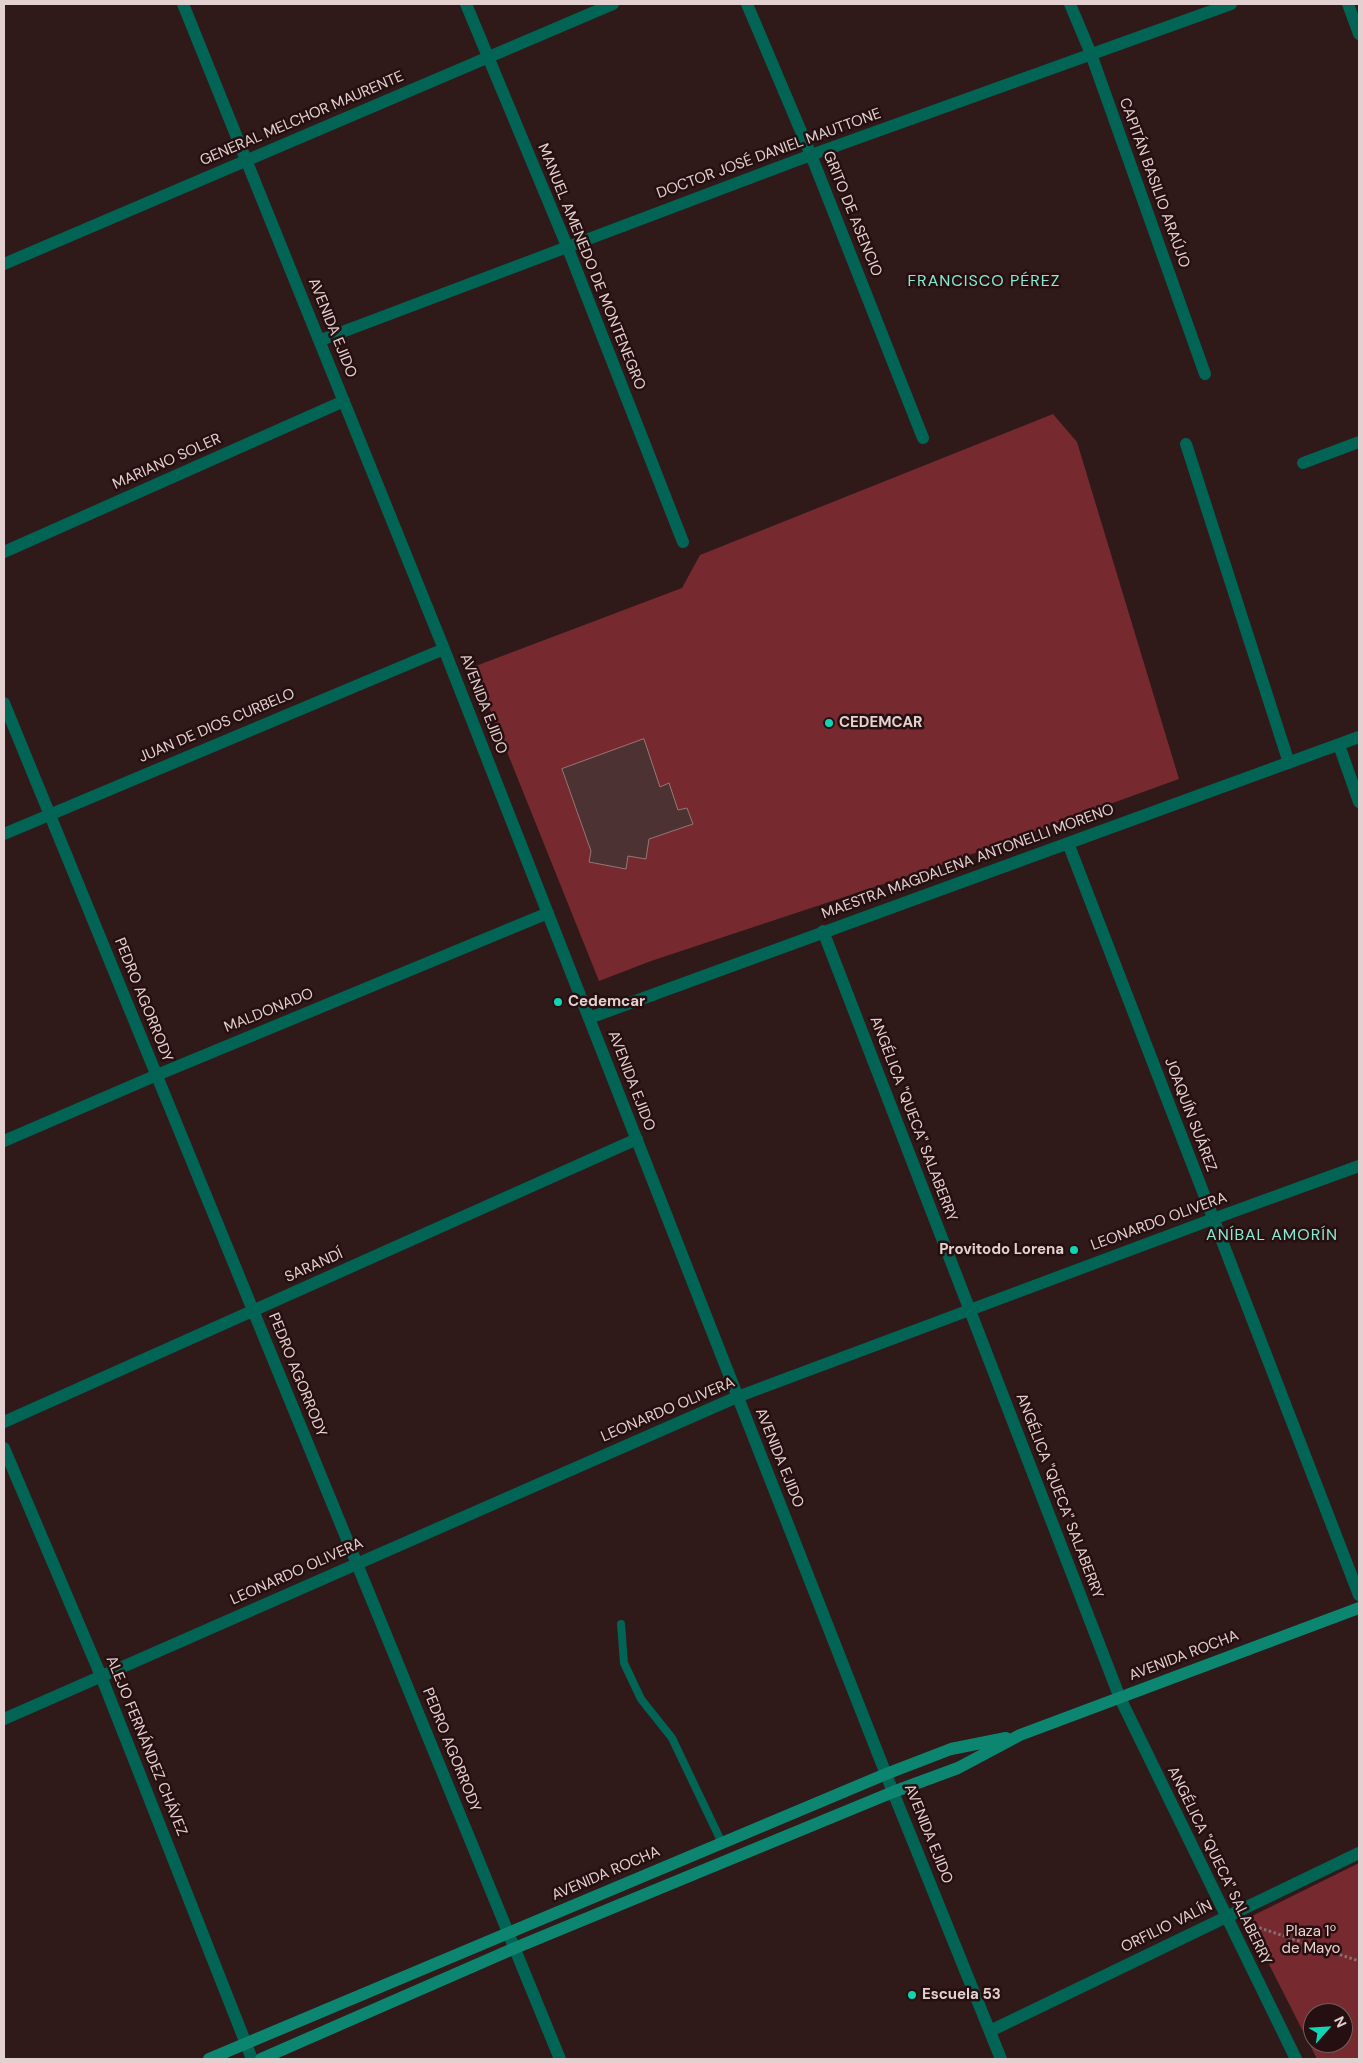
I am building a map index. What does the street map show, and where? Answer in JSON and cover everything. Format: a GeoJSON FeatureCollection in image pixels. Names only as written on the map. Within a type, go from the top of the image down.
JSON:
{"type":"FeatureCollection","features":[{"type":"Feature","properties":{"kind":"street","name":"AVENIDA EJIDO"},"geometry":{"type":"LineString","coordinates":[[183,4],[444,649],[893,1792],[1001,2059]]}},
{"type":"Feature","properties":{"kind":"street","name":"MANUEL AMENEDO DE MONTENEGRO"},"geometry":{"type":"LineString","coordinates":[[466,4],[567,246],[683,542]]}},
{"type":"Feature","properties":{"kind":"street","name":"GENERAL MELCHOR MAURENTE"},"geometry":{"type":"LineString","coordinates":[[4,264],[614,4]]}},
{"type":"Feature","properties":{"kind":"street","name":"GRITO DE ASENCIO"},"geometry":{"type":"LineString","coordinates":[[747,4],[810,155],[923,438]]}},
{"type":"Feature","properties":{"kind":"street","name":"CAPITÁN BASILIO ARAÚJO"},"geometry":{"type":"LineString","coordinates":[[1070,4],[1091,54],[1205,374]]}},
{"type":"Feature","properties":{"kind":"street","name":"DOCTOR JOSÉ DANIEL MAUTTONE"},"geometry":{"type":"LineString","coordinates":[[320,340],[810,155],[1231,4]]}},
{"type":"Feature","properties":{"kind":"street"},"geometry":{"type":"LineString","coordinates":[[1348,4],[1359,34]]}},
{"type":"Feature","properties":{"kind":"street","name":"MARIANO SOLER"},"geometry":{"type":"LineString","coordinates":[[4,552],[344,402]]}},
{"type":"Feature","properties":{"kind":"street"},"geometry":{"type":"LineString","coordinates":[[1302,463],[1359,442]]}},
{"type":"Feature","properties":{"kind":"street"},"geometry":{"type":"LineString","coordinates":[[1186,444],[1289,763]]}},
{"type":"Feature","properties":{"kind":"street","name":"JUAN DE DIOS CURBELO"},"geometry":{"type":"LineString","coordinates":[[4,834],[444,649]]}},
{"type":"Feature","properties":{"kind":"street","name":"PEDRO AGORRODY"},"geometry":{"type":"LineString","coordinates":[[4,703],[560,2059]]}},
{"type":"Feature","properties":{"kind":"street","name":"MAESTRA MAGDALENA ANTONELLI MORENO"},"geometry":{"type":"LineString","coordinates":[[589,1018],[823,931],[1359,737]]}},
{"type":"Feature","properties":{"kind":"street"},"geometry":{"type":"LineString","coordinates":[[1339,745],[1359,802]]}},
{"type":"Feature","properties":{"kind":"street","name":"JOAQUÍN SUÁREZ"},"geometry":{"type":"LineString","coordinates":[[1068,843],[1359,1595]]}},
{"type":"Feature","properties":{"kind":"street","name":"MALDONADO"},"geometry":{"type":"LineString","coordinates":[[4,1141],[157,1075],[548,913]]}},
{"type":"Feature","properties":{"kind":"street","name":"ANGÉLICA \"QUECA\" SALABERRY"},"geometry":{"type":"LineString","coordinates":[[823,931],[1120,1698],[1225,1917],[1296,2059]]}},
{"type":"Feature","properties":{"kind":"street","name":"SARANDÍ"},"geometry":{"type":"LineString","coordinates":[[4,1422],[637,1139]]}},
{"type":"Feature","properties":{"kind":"street","name":"LEONARDO OLIVERA"},"geometry":{"type":"LineString","coordinates":[[4,1719],[737,1397],[1359,1166]]}},
{"type":"Feature","properties":{"kind":"street","name":"ALEJO FERNÁNDEZ CHÁVEZ"},"geometry":{"type":"LineString","coordinates":[[4,1448],[101,1676],[252,2059]]}},
{"type":"Feature","properties":{"kind":"street","name":"AVENIDA ROCHA"},"geometry":{"type":"LineString","coordinates":[[261,2059],[515,1948],[893,1792],[958,1768],[1020,1735],[1359,1608]]}},
{"type":"Feature","properties":{"kind":"street","name":"AVENIDA ROCHA"},"geometry":{"type":"LineString","coordinates":[[209,2059],[886,1774],[951,1750],[1020,1735]]}},
{"type":"Feature","properties":{"kind":"street","name":"ORFILIO VALÍN"},"geometry":{"type":"LineString","coordinates":[[990,2031],[1359,1853]]}},
{"type":"Feature","properties":{"kind":"lane"},"geometry":{"type":"LineString","coordinates":[[621,1624],[624,1663],[641,1699],[672,1738],[722,1843]]}},
{"type":"Feature","properties":{"kind":"path"},"geometry":{"type":"LineString","coordinates":[[1225,1917],[1359,1960]]}},
{"type":"Feature","properties":{"kind":"green space","name":"CEDEMCAR"},"geometry":{"type":"Polygon","coordinates":[[[1053,414],[1077,442],[1179,779],[947,863],[651,961],[599,981],[473,667],[682,588],[700,555],[1053,414]]]}},
{"type":"Feature","properties":{"kind":"green space","name":"Plaza 1º de Mayo"},"geometry":{"type":"Polygon","coordinates":[[[1359,1863],[1359,2059],[1317,2059],[1314,2053],[1353,2053],[1353,2003],[1303,2003],[1303,2031],[1246,1919],[1359,1863]]]}},
{"type":"Feature","properties":{"kind":"building"},"geometry":{"type":"Polygon","coordinates":[[[644,739],[660,787],[669,783],[678,810],[687,808],[693,824],[649,839],[646,859],[628,856],[626,869],[589,862],[591,851],[562,769],[644,739]]]}},
{"type":"Feature","properties":{"kind":"place","name":"CEDEMCAR"},"geometry":{"type":"Point","coordinates":[829,723]}},
{"type":"Feature","properties":{"kind":"place","name":"Cedemcar"},"geometry":{"type":"Point","coordinates":[558,1002]}},
{"type":"Feature","properties":{"kind":"place","name":"Provitodo Lorena"},"geometry":{"type":"Point","coordinates":[1074,1250]}},
{"type":"Feature","properties":{"kind":"place","name":"Escuela 53"},"geometry":{"type":"Point","coordinates":[912,1995]}},
{"type":"Feature","properties":{"kind":"district","name":"FRANCISCO PÉREZ"},"geometry":{"type":"Point","coordinates":[984,282]}},
{"type":"Feature","properties":{"kind":"district","name":"ANÍBAL AMORÍN"},"geometry":{"type":"Point","coordinates":[1272,1236]}}]}
